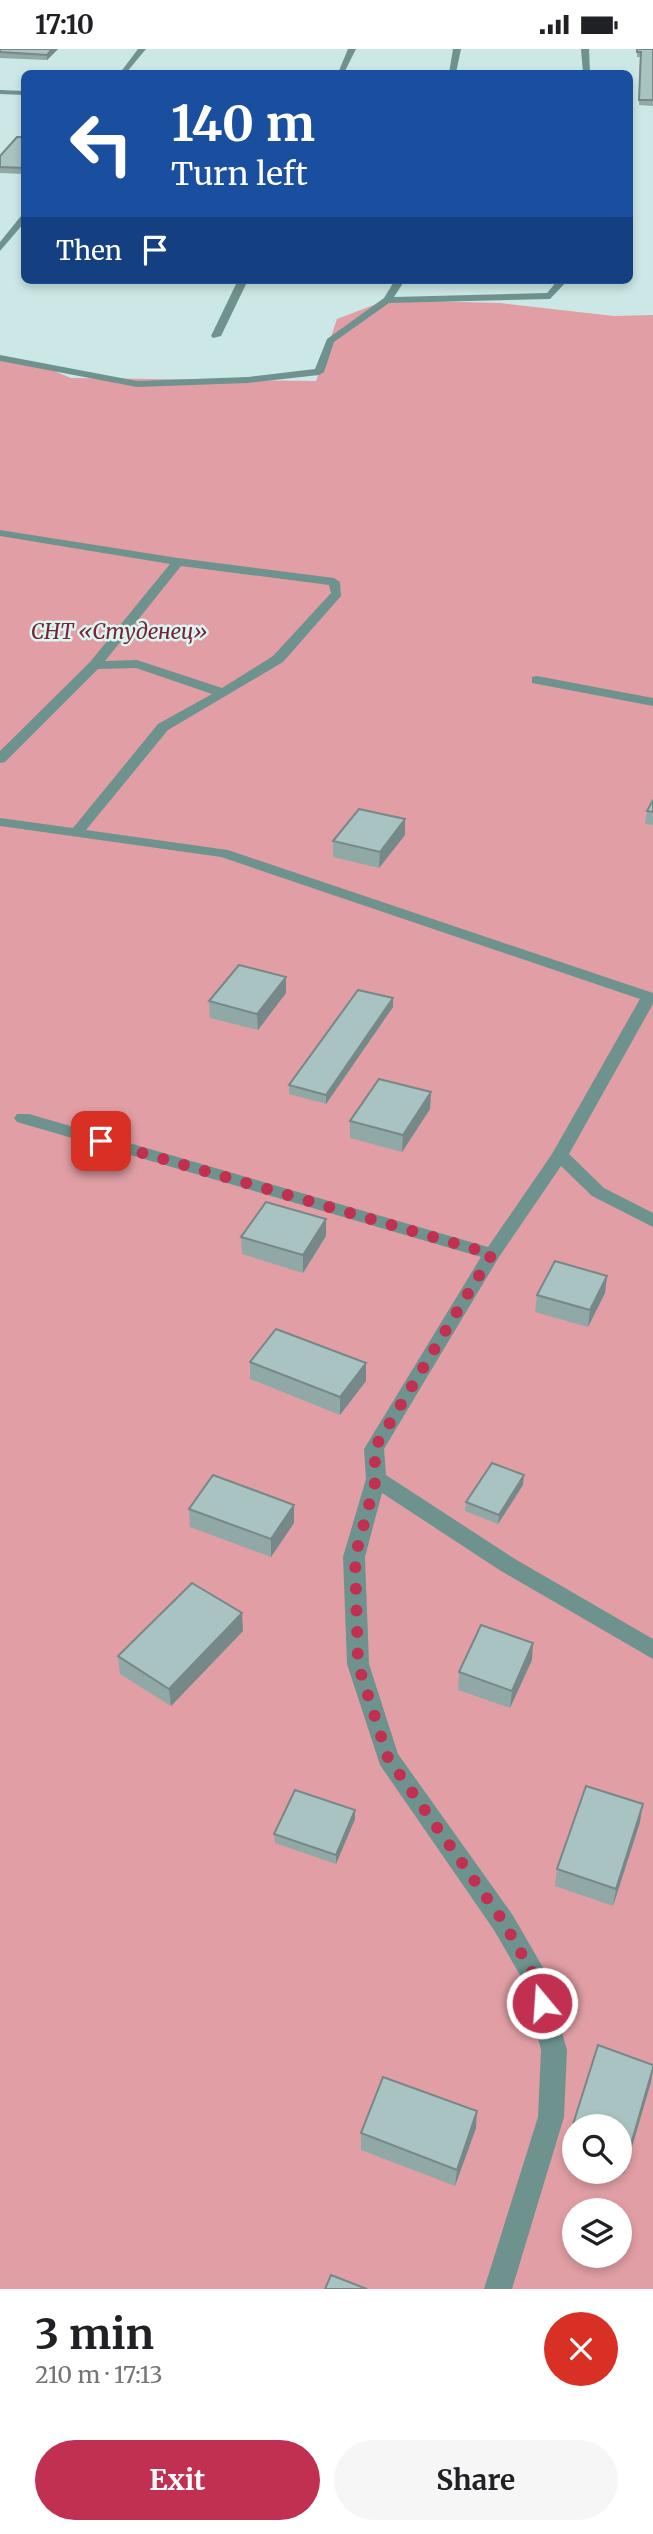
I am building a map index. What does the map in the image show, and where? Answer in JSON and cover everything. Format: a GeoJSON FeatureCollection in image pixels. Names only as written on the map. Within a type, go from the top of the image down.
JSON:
{"type":"FeatureCollection","features":[{"type":"Feature","properties":{"kind":"street"},"geometry":{"type":"LineString","coordinates":[[125,70],[142,49]]}},
{"type":"Feature","properties":{"kind":"street"},"geometry":{"type":"LineString","coordinates":[[342,70],[352,49]]}},
{"type":"Feature","properties":{"kind":"street"},"geometry":{"type":"LineString","coordinates":[[453,70],[457,49]]}},
{"type":"Feature","properties":{"kind":"street"},"geometry":{"type":"LineString","coordinates":[[584,49],[587,70]]}},
{"type":"Feature","properties":{"kind":"street"},"geometry":{"type":"LineString","coordinates":[[0,92],[21,93]]}},
{"type":"Feature","properties":{"kind":"street"},"geometry":{"type":"LineString","coordinates":[[0,248],[21,222]]}},
{"type":"Feature","properties":{"kind":"street"},"geometry":{"type":"LineString","coordinates":[[216,336],[241,284]]}},
{"type":"Feature","properties":{"kind":"street"},"geometry":{"type":"LineString","coordinates":[[0,358],[137,384],[248,380],[319,372],[330,341],[387,300],[397,284]]}},
{"type":"Feature","properties":{"kind":"street"},"geometry":{"type":"LineString","coordinates":[[387,300],[550,296],[560,284]]}},
{"type":"Feature","properties":{"kind":"street"},"geometry":{"type":"LineString","coordinates":[[0,533],[178,562],[334,582],[337,593],[278,659],[163,727],[76,833]]}},
{"type":"Feature","properties":{"kind":"street"},"geometry":{"type":"LineString","coordinates":[[0,759],[95,665],[178,562]]}},
{"type":"Feature","properties":{"kind":"street"},"geometry":{"type":"LineString","coordinates":[[95,665],[136,664],[223,693]]}},
{"type":"Feature","properties":{"kind":"street"},"geometry":{"type":"LineString","coordinates":[[537,680],[653,702]]}},
{"type":"Feature","properties":{"kind":"street"},"geometry":{"type":"LineString","coordinates":[[0,822],[223,853],[651,994],[561,1155],[492,1254],[374,1449],[376,1479],[355,1557],[358,1664],[388,1758],[503,1921],[536,1979],[554,2050],[551,2117],[498,2289]]}},
{"type":"Feature","properties":{"kind":"street"},"geometry":{"type":"LineString","coordinates":[[23,1118],[492,1254]]}},
{"type":"Feature","properties":{"kind":"street"},"geometry":{"type":"LineString","coordinates":[[561,1155],[598,1192],[653,1221]]}},
{"type":"Feature","properties":{"kind":"street"},"geometry":{"type":"LineString","coordinates":[[376,1479],[508,1565],[653,1650]]}},
{"type":"Feature","properties":{"kind":"green space","name":"СНТ «Студенец»"},"geometry":{"type":"Polygon","coordinates":[[[387,300],[500,303],[614,316],[653,315],[653,2289],[0,2289],[0,360],[30,361],[71,378],[316,381],[337,319],[387,300]]]}},
{"type":"Feature","properties":{"kind":"building"},"geometry":{"type":"Polygon","coordinates":[[[0,49],[52,49],[47,55],[0,52],[0,49]]]}},
{"type":"Feature","properties":{"kind":"building"},"geometry":{"type":"Polygon","coordinates":[[[637,49],[653,49],[653,100],[639,100],[641,52],[637,52],[637,49]]]}},
{"type":"Feature","properties":{"kind":"building"},"geometry":{"type":"Polygon","coordinates":[[[17,137],[21,137],[21,168],[0,167],[0,156],[17,137]]]}},
{"type":"Feature","properties":{"kind":"building"},"geometry":{"type":"Polygon","coordinates":[[[653,800],[653,812],[647,811],[653,800]]]}},
{"type":"Feature","properties":{"kind":"building"},"geometry":{"type":"Polygon","coordinates":[[[359,809],[405,819],[380,852],[333,841],[359,809]]]}},
{"type":"Feature","properties":{"kind":"building"},"geometry":{"type":"Polygon","coordinates":[[[239,965],[286,977],[257,1014],[209,1001],[239,965]]]}},
{"type":"Feature","properties":{"kind":"building"},"geometry":{"type":"Polygon","coordinates":[[[358,990],[393,998],[326,1095],[289,1085],[358,990]]]}},
{"type":"Feature","properties":{"kind":"building"},"geometry":{"type":"Polygon","coordinates":[[[379,1079],[431,1092],[403,1135],[350,1121],[379,1079]]]}},
{"type":"Feature","properties":{"kind":"building"},"geometry":{"type":"Polygon","coordinates":[[[266,1202],[326,1219],[303,1255],[241,1237],[266,1202]]]}},
{"type":"Feature","properties":{"kind":"building"},"geometry":{"type":"Polygon","coordinates":[[[555,1261],[607,1276],[590,1310],[537,1295],[555,1261]]]}},
{"type":"Feature","properties":{"kind":"building"},"geometry":{"type":"Polygon","coordinates":[[[276,1329],[366,1363],[340,1397],[250,1362],[276,1329]]]}},
{"type":"Feature","properties":{"kind":"building"},"geometry":{"type":"Polygon","coordinates":[[[492,1463],[524,1475],[499,1515],[466,1502],[492,1463]]]}},
{"type":"Feature","properties":{"kind":"building"},"geometry":{"type":"Polygon","coordinates":[[[213,1475],[294,1505],[271,1539],[189,1509],[213,1475]]]}},
{"type":"Feature","properties":{"kind":"building"},"geometry":{"type":"Polygon","coordinates":[[[192,1583],[242,1613],[169,1689],[118,1656],[192,1583]]]}},
{"type":"Feature","properties":{"kind":"building"},"geometry":{"type":"Polygon","coordinates":[[[481,1625],[533,1643],[512,1691],[459,1672],[481,1625]]]}},
{"type":"Feature","properties":{"kind":"building"},"geometry":{"type":"Polygon","coordinates":[[[586,1786],[643,1804],[616,1889],[557,1869],[586,1786]]]}},
{"type":"Feature","properties":{"kind":"building"},"geometry":{"type":"Polygon","coordinates":[[[295,1790],[355,1810],[336,1855],[274,1834],[295,1790]]]}},
{"type":"Feature","properties":{"kind":"building"},"geometry":{"type":"Polygon","coordinates":[[[598,2045],[653,2065],[632,2141],[632,2114],[576,2114],[598,2045]]]}},
{"type":"Feature","properties":{"kind":"building"},"geometry":{"type":"Polygon","coordinates":[[[383,2077],[477,2111],[457,2170],[361,2133],[383,2077]]]}},
{"type":"Feature","properties":{"kind":"building"},"geometry":{"type":"Polygon","coordinates":[[[331,2275],[367,2289],[325,2289],[331,2275]]]}},
{"type":"Feature","properties":{"kind":"route"},"geometry":{"type":"LineString","coordinates":[[101,1141],[492,1254],[374,1449],[376,1479],[355,1557],[358,1664],[388,1758],[503,1921],[536,1979],[542,2003]]}}]}
